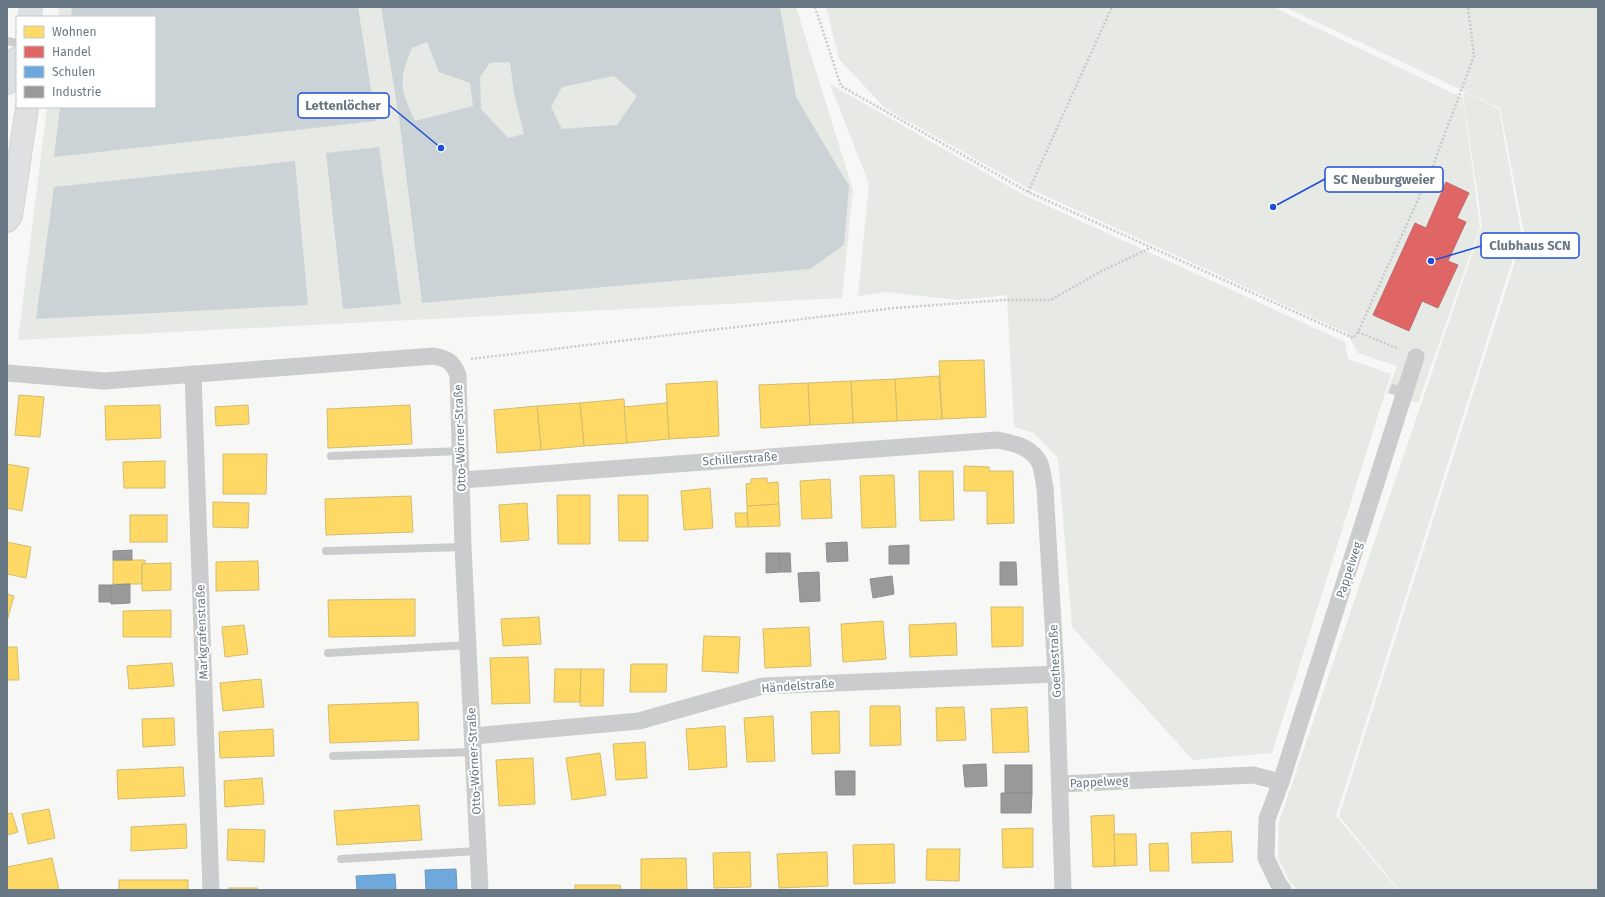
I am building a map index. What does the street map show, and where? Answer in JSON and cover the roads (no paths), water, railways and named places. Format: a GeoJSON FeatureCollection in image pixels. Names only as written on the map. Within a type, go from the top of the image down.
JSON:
{"type":"FeatureCollection","features":[{"type":"Feature","properties":{"kind":"main road"},"geometry":{"type":"LineString","coordinates":[[7,83],[9,70],[16,60]]}},
{"type":"Feature","properties":{"kind":"main road"},"geometry":{"type":"LineString","coordinates":[[7,221],[11,216],[27,108]]}},
{"type":"Feature","properties":{"kind":"street","name":"Otto-Wörner-Straße"},"geometry":{"type":"LineString","coordinates":[[193,374],[434,356],[445,358],[454,364],[458,375],[463,547],[480,890]]}},
{"type":"Feature","properties":{"kind":"street","name":"Pappelweg"},"geometry":{"type":"LineString","coordinates":[[1283,890],[1266,858],[1267,820],[1281,782],[1416,357]]}},
{"type":"Feature","properties":{"kind":"street"},"geometry":{"type":"LineString","coordinates":[[7,373],[104,381],[193,374]]}},
{"type":"Feature","properties":{"kind":"street","name":"Markgrafenstraße"},"geometry":{"type":"LineString","coordinates":[[193,374],[211,890]]}},
{"type":"Feature","properties":{"kind":"street","name":"Schillerstraße"},"geometry":{"type":"LineString","coordinates":[[462,480],[997,440],[1018,444]]}},
{"type":"Feature","properties":{"kind":"street","name":"Goethestraße"},"geometry":{"type":"LineString","coordinates":[[1018,444],[1030,451],[1039,461],[1045,488],[1056,674],[1063,890]]}},
{"type":"Feature","properties":{"kind":"street","name":"Händelstraße"},"geometry":{"type":"LineString","coordinates":[[473,744],[639,722],[763,686],[1056,674]]}},
{"type":"Feature","properties":{"kind":"street","name":"Pappelweg"},"geometry":{"type":"LineString","coordinates":[[1060,784],[1253,775],[1281,782]]}},
{"type":"Feature","properties":{"kind":"lane"},"geometry":{"type":"LineString","coordinates":[[331,456],[461,451]]}},
{"type":"Feature","properties":{"kind":"lane"},"geometry":{"type":"LineString","coordinates":[[326,551],[463,547]]}},
{"type":"Feature","properties":{"kind":"lane"},"geometry":{"type":"LineString","coordinates":[[328,652],[468,645]]}},
{"type":"Feature","properties":{"kind":"lane"},"geometry":{"type":"LineString","coordinates":[[332,756],[473,744]]}},
{"type":"Feature","properties":{"kind":"lane"},"geometry":{"type":"LineString","coordinates":[[340,859],[478,851]]}},
{"type":"Feature","properties":{"kind":"place","name":"Lettenlöcher"},"geometry":{"type":"Point","coordinates":[441,148]}},
{"type":"Feature","properties":{"kind":"place","name":"SC Neuburgweier"},"geometry":{"type":"Point","coordinates":[1273,207]}},
{"type":"Feature","properties":{"kind":"place","name":"Clubhaus SCN"},"geometry":{"type":"Point","coordinates":[1431,261]}}]}
